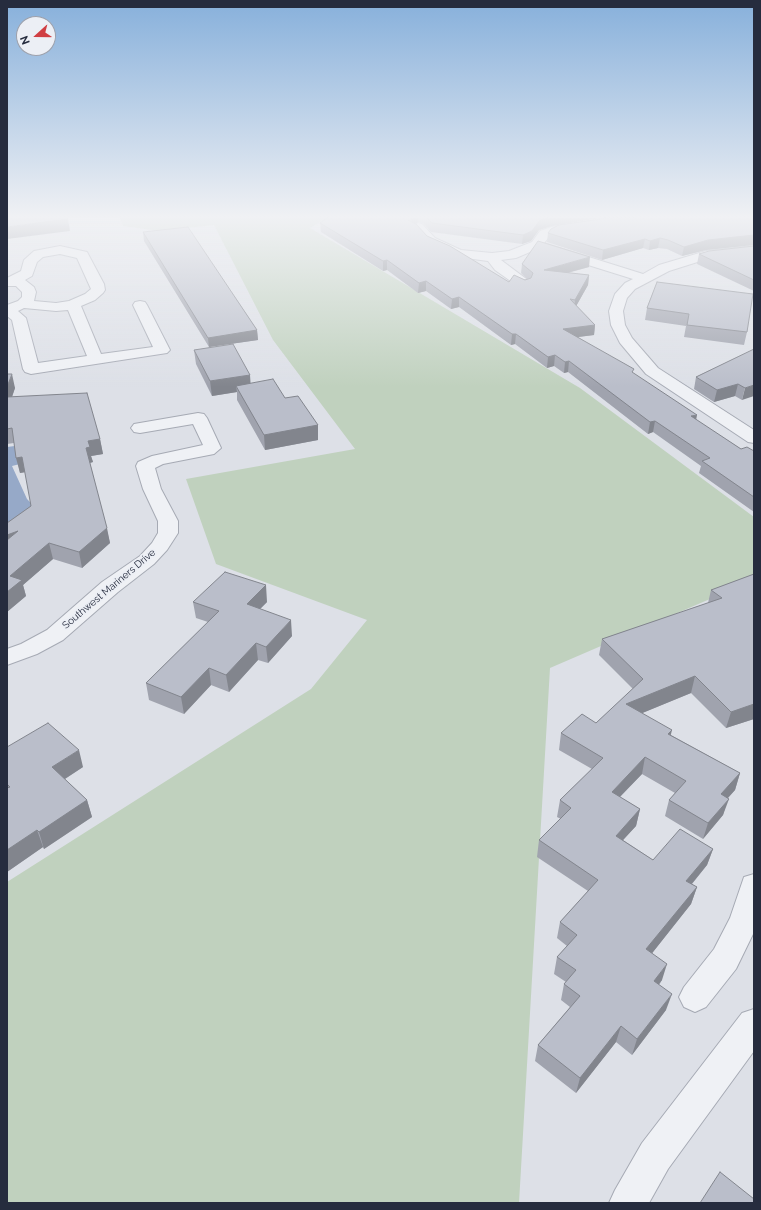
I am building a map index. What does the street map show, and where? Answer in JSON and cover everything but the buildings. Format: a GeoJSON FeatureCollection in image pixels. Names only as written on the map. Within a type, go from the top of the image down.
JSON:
{"type":"FeatureCollection","features":[{"type":"Feature","properties":{"kind":"street"},"geometry":{"type":"LineString","coordinates":[[10,282],[23,274]]}},
{"type":"Feature","properties":{"kind":"street"},"geometry":{"type":"LineString","coordinates":[[23,304],[56,307],[72,305],[90,297],[98,290],[97,284],[92,274]]}},
{"type":"Feature","properties":{"kind":"street"},"geometry":{"type":"LineString","coordinates":[[511,274],[524,284]]}},
{"type":"Feature","properties":{"kind":"street"},"geometry":{"type":"LineString","coordinates":[[631,274],[642,278]]}},
{"type":"Feature","properties":{"kind":"street"},"geometry":{"type":"LineString","coordinates":[[650,274],[630,286],[620,297],[616,311],[618,326],[625,340],[652,371],[754,438]]}},
{"type":"Feature","properties":{"kind":"street"},"geometry":{"type":"LineString","coordinates":[[7,310],[23,304],[29,298],[27,287],[18,282],[10,282]]}},
{"type":"Feature","properties":{"kind":"street"},"geometry":{"type":"LineString","coordinates":[[72,305],[77,312],[96,360]]}},
{"type":"Feature","properties":{"kind":"street"},"geometry":{"type":"LineString","coordinates":[[7,310],[19,318],[31,370],[162,350],[140,305]]}},
{"type":"Feature","properties":{"kind":"street","name":"Southwest Mariners Drive"},"geometry":{"type":"LineString","coordinates":[[7,657],[28,649],[55,635],[110,587],[147,560],[160,546],[168,534],[168,521],[152,489],[145,466],[158,460],[208,450],[212,448],[212,445],[198,418],[140,428]]}},
{"type":"Feature","properties":{"kind":"street"},"geometry":{"type":"LineString","coordinates":[[695,998],[725,959],[745,919],[754,886]]}},
{"type":"Feature","properties":{"kind":"street"},"geometry":{"type":"LineString","coordinates":[[628,1203],[655,1156],[754,1024]]}},
{"type":"Feature","properties":{"kind":"green space"},"geometry":{"type":"Polygon","coordinates":[[[239,274],[388,274],[580,388],[754,517],[754,580],[550,668],[519,1203],[7,1203],[7,882],[311,689],[367,620],[216,564],[186,479],[355,449],[273,340],[239,274]]]}},
{"type":"Feature","properties":{"kind":"water"},"geometry":{"type":"Polygon","coordinates":[[[38,443],[24,463],[12,466],[27,499],[33,505],[7,547],[7,447],[38,443]]]}}]}
